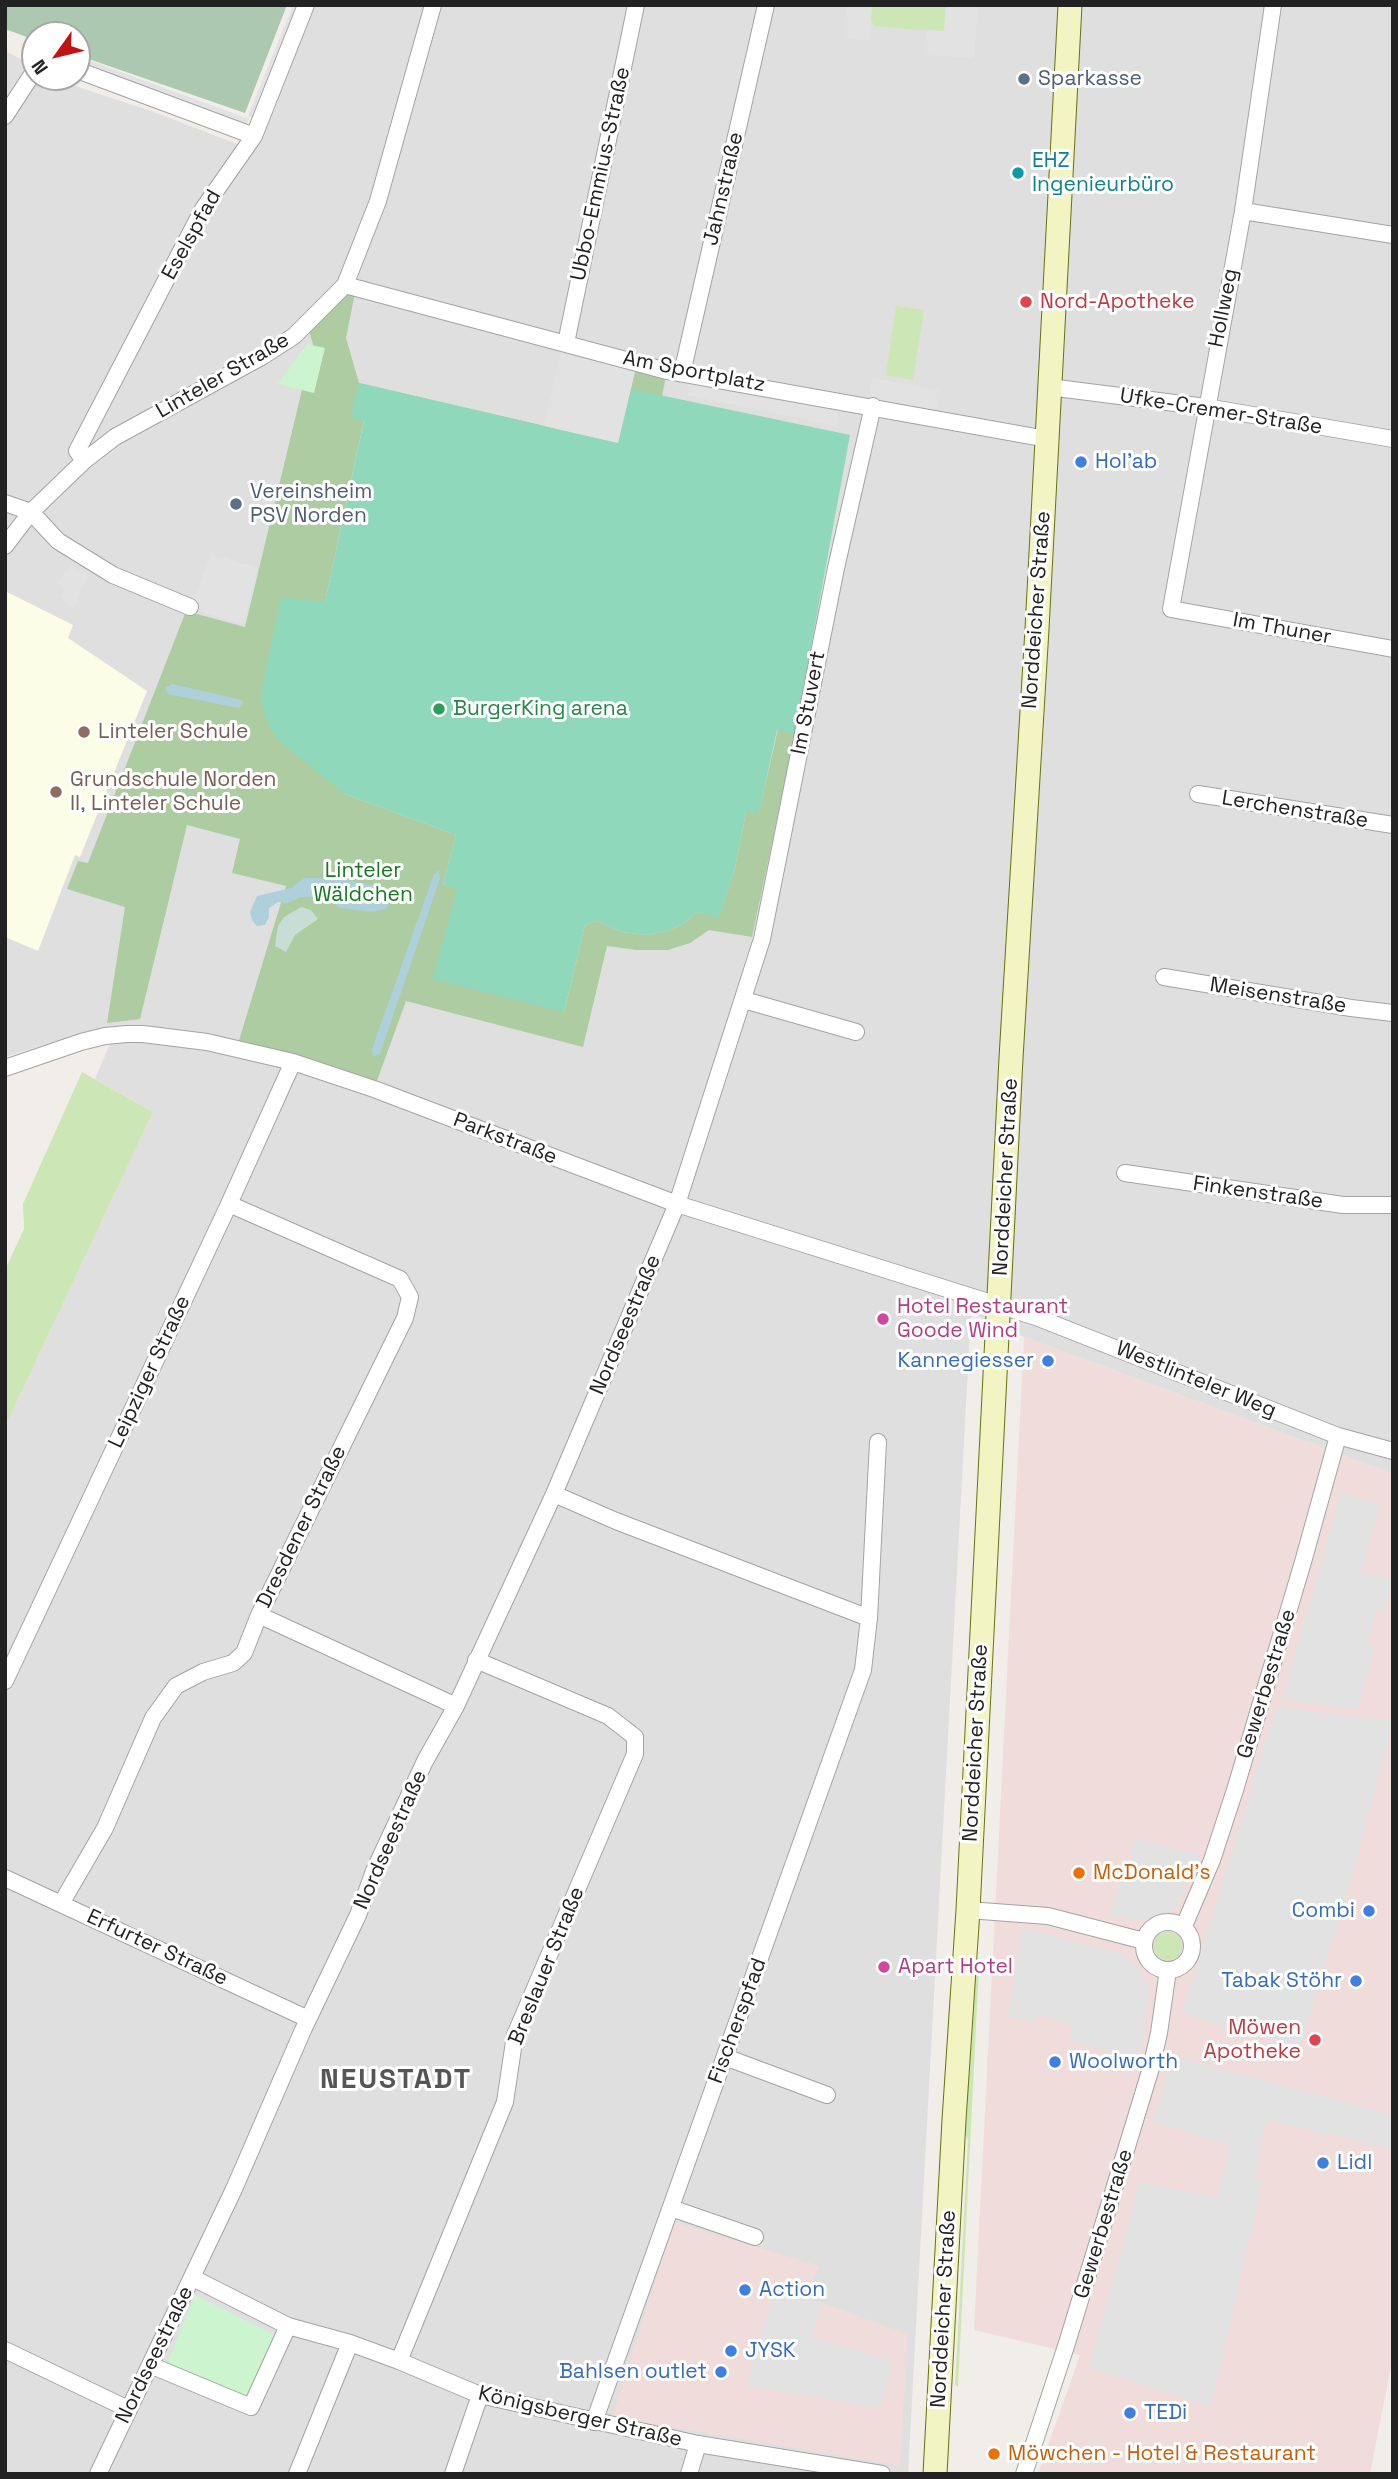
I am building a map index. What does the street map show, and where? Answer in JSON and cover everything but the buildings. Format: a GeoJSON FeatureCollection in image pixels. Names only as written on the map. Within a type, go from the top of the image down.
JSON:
{"type":"FeatureCollection","features":[{"type":"Feature","properties":{"kind":"main road","name":"Norddeicher Straße"},"geometry":{"type":"LineString","coordinates":[[936,2474],[1070,5]]}},
{"type":"Feature","properties":{"kind":"street","name":"Eselspfad"},"geometry":{"type":"LineString","coordinates":[[84,461],[77,451],[196,221],[254,136],[306,5]]}},
{"type":"Feature","properties":{"kind":"street","name":"Linteler Straße"},"geometry":{"type":"LineString","coordinates":[[5,546],[31,512],[84,461],[115,437],[263,356],[294,336],[345,285],[378,201],[433,5]]}},
{"type":"Feature","properties":{"kind":"street","name":"Ubbo-Emmius-Straße"},"geometry":{"type":"LineString","coordinates":[[566,343],[636,5]]}},
{"type":"Feature","properties":{"kind":"street","name":"Jahnstraße"},"geometry":{"type":"LineString","coordinates":[[682,373],[766,5]]}},
{"type":"Feature","properties":{"kind":"street","name":"Hollweg"},"geometry":{"type":"LineString","coordinates":[[1171,609],[1243,211],[1273,5]]}},
{"type":"Feature","properties":{"kind":"street"},"geometry":{"type":"LineString","coordinates":[[91,75],[254,136]]}},
{"type":"Feature","properties":{"kind":"street"},"geometry":{"type":"LineString","coordinates":[[5,116],[21,91]]}},
{"type":"Feature","properties":{"kind":"street"},"geometry":{"type":"LineString","coordinates":[[1243,211],[1393,235]]}},
{"type":"Feature","properties":{"kind":"street","name":"Am Sportplatz"},"geometry":{"type":"LineString","coordinates":[[345,285],[682,373],[1047,439]]}},
{"type":"Feature","properties":{"kind":"street","name":"Ufke-Cremer-Straße"},"geometry":{"type":"LineString","coordinates":[[1049,387],[1206,407],[1393,439]]}},
{"type":"Feature","properties":{"kind":"street","name":"Im Stuvert"},"geometry":{"type":"LineString","coordinates":[[677,1204],[762,939],[836,568],[873,406]]}},
{"type":"Feature","properties":{"kind":"street"},"geometry":{"type":"LineString","coordinates":[[5,503],[31,512],[58,541],[113,575],[190,607]]}},
{"type":"Feature","properties":{"kind":"street","name":"Im Thuner"},"geometry":{"type":"LineString","coordinates":[[1171,609],[1393,649]]}},
{"type":"Feature","properties":{"kind":"street","name":"Lerchenstraße"},"geometry":{"type":"LineString","coordinates":[[1198,794],[1393,825]]}},
{"type":"Feature","properties":{"kind":"street","name":"Meisenstraße"},"geometry":{"type":"LineString","coordinates":[[1164,977],[1393,1013]]}},
{"type":"Feature","properties":{"kind":"street"},"geometry":{"type":"LineString","coordinates":[[744,1000],[856,1032]]}},
{"type":"Feature","properties":{"kind":"street","name":"Parkstraße"},"geometry":{"type":"LineString","coordinates":[[5,1068],[93,1039],[127,1034],[207,1042],[293,1062],[374,1089],[677,1204],[999,1306]]}},
{"type":"Feature","properties":{"kind":"street","name":"Leipziger Straße"},"geometry":{"type":"LineString","coordinates":[[5,1681],[293,1062]]}},
{"type":"Feature","properties":{"kind":"street","name":"Finkenstraße"},"geometry":{"type":"LineString","coordinates":[[1125,1173],[1343,1205],[1393,1205]]}},
{"type":"Feature","properties":{"kind":"street","name":"Dresdener Straße"},"geometry":{"type":"LineString","coordinates":[[62,1902],[105,1828],[153,1718],[176,1686],[204,1672],[233,1663],[243,1653],[259,1615],[405,1318],[410,1297],[400,1279],[229,1204]]}},
{"type":"Feature","properties":{"kind":"street","name":"Nordseestraße"},"geometry":{"type":"LineString","coordinates":[[98,2474],[193,2278],[358,1914],[374,1871],[425,1762],[456,1706],[554,1494],[677,1204]]}},
{"type":"Feature","properties":{"kind":"street","name":"Westlinteler Weg"},"geometry":{"type":"LineString","coordinates":[[999,1306],[1036,1317],[1338,1436],[1393,1451]]}},
{"type":"Feature","properties":{"kind":"street","name":"Gewerbestraße"},"geometry":{"type":"LineString","coordinates":[[1184,1926],[1212,1860],[1235,1790],[1338,1436]]}},
{"type":"Feature","properties":{"kind":"street","name":"Fischerspfad"},"geometry":{"type":"LineString","coordinates":[[594,2422],[863,1670],[869,1618],[878,1442]]}},
{"type":"Feature","properties":{"kind":"street"},"geometry":{"type":"LineString","coordinates":[[554,1494],[869,1618]]}},
{"type":"Feature","properties":{"kind":"street"},"geometry":{"type":"LineString","coordinates":[[259,1615],[456,1706]]}},
{"type":"Feature","properties":{"kind":"street","name":"Breslauer Straße"},"geometry":{"type":"LineString","coordinates":[[399,2361],[505,2102],[515,2035],[635,1754],[635,1737],[608,1716],[476,1660]]}},
{"type":"Feature","properties":{"kind":"street","name":"Erfurter Straße"},"geometry":{"type":"LineString","coordinates":[[5,1878],[62,1902],[309,2019]]}},
{"type":"Feature","properties":{"kind":"street"},"geometry":{"type":"LineString","coordinates":[[968,1910],[1048,1916],[1144,1941]]}},
{"type":"Feature","properties":{"kind":"street"},"geometry":{"type":"LineString","coordinates":[[1170,1921],[1184,1926],[1191,1936],[1192,1952],[1183,1965],[1168,1970],[1160,1969],[1149,1961],[1144,1941],[1149,1931],[1160,1923],[1170,1921]]}},
{"type":"Feature","properties":{"kind":"street","name":"Gewerbestraße"},"geometry":{"type":"LineString","coordinates":[[1024,2474],[1083,2294],[1151,2068],[1168,1970]]}},
{"type":"Feature","properties":{"kind":"street"},"geometry":{"type":"LineString","coordinates":[[724,2057],[827,2095]]}},
{"type":"Feature","properties":{"kind":"street"},"geometry":{"type":"LineString","coordinates":[[671,2208],[755,2237]]}},
{"type":"Feature","properties":{"kind":"street","name":"Königsberger Straße"},"geometry":{"type":"LineString","coordinates":[[193,2278],[288,2326],[350,2343],[480,2395],[698,2444],[882,2474]]}},
{"type":"Feature","properties":{"kind":"street"},"geometry":{"type":"LineString","coordinates":[[150,2365],[250,2407],[288,2326]]}},
{"type":"Feature","properties":{"kind":"street"},"geometry":{"type":"LineString","coordinates":[[297,2474],[350,2343]]}},
{"type":"Feature","properties":{"kind":"street"},"geometry":{"type":"LineString","coordinates":[[5,2350],[128,2409]]}},
{"type":"Feature","properties":{"kind":"street"},"geometry":{"type":"LineString","coordinates":[[453,2474],[480,2395]]}},
{"type":"Feature","properties":{"kind":"street"},"geometry":{"type":"LineString","coordinates":[[689,2474],[698,2444]]}},
{"type":"Feature","properties":{"kind":"shaded area"},"geometry":{"type":"Polygon","coordinates":[[[5,5],[287,5],[245,113],[91,60],[91,21],[21,21],[21,35],[5,29],[5,5]]]}},
{"type":"Feature","properties":{"kind":"shaded area"},"geometry":{"type":"Polygon","coordinates":[[[293,5],[306,5],[260,120],[248,116],[293,5]]]}},
{"type":"Feature","properties":{"kind":"shaded area"},"geometry":{"type":"Polygon","coordinates":[[[312,5],[1393,5],[1393,1474],[1024,1337],[971,1313],[908,2474],[5,2474],[5,1427],[153,1112],[95,1079],[114,1027],[77,1035],[5,1057],[5,51],[21,59],[21,91],[90,91],[253,150],[312,5]]]}},
{"type":"Feature","properties":{"kind":"shaded area"},"geometry":{"type":"Polygon","coordinates":[[[847,5],[872,5],[869,40],[844,39],[847,5]]]}},
{"type":"Feature","properties":{"kind":"shaded area"},"geometry":{"type":"Polygon","coordinates":[[[946,5],[978,5],[974,58],[925,55],[927,30],[944,31],[946,5]]]}},
{"type":"Feature","properties":{"kind":"shaded area"},"geometry":{"type":"Polygon","coordinates":[[[91,61],[249,119],[243,132],[91,75],[91,61]]]}},
{"type":"Feature","properties":{"kind":"shaded area"},"geometry":{"type":"Polygon","coordinates":[[[562,351],[636,367],[618,443],[544,426],[562,351]]]}},
{"type":"Feature","properties":{"kind":"shaded area"},"geometry":{"type":"Polygon","coordinates":[[[690,378],[840,407],[836,426],[687,395],[690,378]]]}},
{"type":"Feature","properties":{"kind":"shaded area"},"geometry":{"type":"Polygon","coordinates":[[[872,378],[939,390],[936,410],[869,398],[872,378]]]}},
{"type":"Feature","properties":{"kind":"shaded area"},"geometry":{"type":"Polygon","coordinates":[[[211,554],[257,568],[243,624],[190,608],[211,554]]]}},
{"type":"Feature","properties":{"kind":"shaded area"},"geometry":{"type":"Polygon","coordinates":[[[71,565],[88,575],[74,609],[59,596],[64,589],[57,583],[71,565]]]}},
{"type":"Feature","properties":{"kind":"shaded area","name":"Grundschule Norden II, Linteler Schule"},"geometry":{"type":"Polygon","coordinates":[[[5,591],[73,625],[68,638],[147,691],[80,857],[75,855],[38,951],[5,937],[5,591]]]}},
{"type":"Feature","properties":{"kind":"shaded area"},"geometry":{"type":"Polygon","coordinates":[[[301,907],[311,910],[318,919],[295,935],[286,952],[275,946],[278,926],[284,917],[301,907]]]}},
{"type":"Feature","properties":{"kind":"shaded area"},"geometry":{"type":"Polygon","coordinates":[[[1024,1337],[1393,1474],[1393,2355],[1370,2474],[1038,2474],[1080,2355],[974,2330],[1024,1337]]]}},
{"type":"Feature","properties":{"kind":"shaded area"},"geometry":{"type":"Polygon","coordinates":[[[1341,1493],[1380,1505],[1361,1571],[1392,1580],[1383,1611],[1376,1610],[1367,1643],[1375,1646],[1358,1710],[1282,1699],[1341,1493]]]}},
{"type":"Feature","properties":{"kind":"shaded area"},"geometry":{"type":"Polygon","coordinates":[[[1276,1707],[1393,1721],[1357,1858],[1300,2049],[1182,2013],[1276,1707]]]}},
{"type":"Feature","properties":{"kind":"shaded area"},"geometry":{"type":"Polygon","coordinates":[[[1136,1838],[1200,1855],[1177,1907],[1157,1917],[1140,1920],[1108,1916],[1136,1838]]]}},
{"type":"Feature","properties":{"kind":"shaded area"},"geometry":{"type":"Polygon","coordinates":[[[1022,1928],[1122,1954],[1139,1969],[1149,1988],[1141,2052],[1120,2055],[1069,2040],[1073,2025],[1038,2015],[1035,2023],[1008,2016],[1022,1928]]]}},
{"type":"Feature","properties":{"kind":"shaded area"},"geometry":{"type":"Polygon","coordinates":[[[1173,2056],[1393,2115],[1393,2149],[1267,2120],[1254,2177],[1263,2180],[1211,2406],[1089,2368],[1139,2183],[1218,2197],[1229,2145],[1153,2121],[1173,2056]]]}},
{"type":"Feature","properties":{"kind":"shaded area"},"geometry":{"type":"Polygon","coordinates":[[[674,2222],[820,2266],[805,2297],[908,2334],[900,2466],[612,2417],[674,2222]]]}},
{"type":"Feature","properties":{"kind":"shaded area"},"geometry":{"type":"Polygon","coordinates":[[[774,2293],[822,2303],[812,2337],[893,2361],[880,2407],[747,2386],[774,2293]]]}},
{"type":"Feature","properties":{"kind":"green space"},"geometry":{"type":"Polygon","coordinates":[[[872,5],[946,5],[944,32],[875,26],[871,20],[872,5]]]}},
{"type":"Feature","properties":{"kind":"green space","name":"Linteler Wäldchen"},"geometry":{"type":"Polygon","coordinates":[[[356,288],[346,338],[359,383],[618,443],[637,363],[667,371],[638,517],[364,420],[325,602],[345,794],[456,835],[443,884],[457,888],[564,1012],[585,925],[597,921],[622,932],[647,935],[681,925],[698,912],[719,917],[734,872],[746,812],[759,812],[778,729],[795,734],[752,937],[709,930],[690,943],[668,950],[607,946],[583,1047],[406,1001],[374,1089],[237,1047],[286,886],[232,873],[240,839],[187,825],[140,1019],[107,1023],[125,907],[67,889],[78,861],[88,863],[186,611],[245,627],[313,344],[307,324],[319,311],[356,288]]]}},
{"type":"Feature","properties":{"kind":"green space"},"geometry":{"type":"Polygon","coordinates":[[[896,306],[924,310],[913,380],[886,375],[896,306]]]}},
{"type":"Feature","properties":{"kind":"green space"},"geometry":{"type":"Polygon","coordinates":[[[307,344],[325,348],[314,393],[278,384],[307,344]]]}},
{"type":"Feature","properties":{"kind":"green space"},"geometry":{"type":"Polygon","coordinates":[[[359,383],[618,443],[631,389],[850,435],[795,734],[777,730],[759,813],[746,812],[734,872],[719,918],[698,912],[681,925],[647,935],[622,932],[597,921],[585,925],[564,1012],[433,979],[457,889],[443,884],[456,835],[345,794],[279,741],[270,727],[260,699],[281,597],[325,602],[364,421],[351,417],[359,383]]]}},
{"type":"Feature","properties":{"kind":"green space"},"geometry":{"type":"Polygon","coordinates":[[[82,1072],[153,1112],[5,1427],[5,1270],[24,1229],[23,1204],[82,1072]]]}},
{"type":"Feature","properties":{"kind":"green space"},"geometry":{"type":"Polygon","coordinates":[[[1168,1932],[1178,1936],[1182,1946],[1178,1956],[1168,1960],[1158,1956],[1154,1946],[1158,1936],[1168,1932]]]}},
{"type":"Feature","properties":{"kind":"green space"},"geometry":{"type":"Polygon","coordinates":[[[980,1958],[958,2387],[955,2385],[968,2140],[964,2131],[975,1959],[980,1958]]]}},
{"type":"Feature","properties":{"kind":"green space"},"geometry":{"type":"Polygon","coordinates":[[[195,2295],[277,2336],[247,2402],[166,2366],[195,2295]]]}},
{"type":"Feature","properties":{"kind":"water"},"geometry":{"type":"Polygon","coordinates":[[[172,684],[242,700],[243,704],[239,708],[168,694],[165,688],[172,684]]]}},
{"type":"Feature","properties":{"kind":"water"},"geometry":{"type":"Polygon","coordinates":[[[439,870],[440,879],[380,1053],[373,1057],[372,1049],[434,874],[439,870]]]}},
{"type":"Feature","properties":{"kind":"water"},"geometry":{"type":"Polygon","coordinates":[[[304,878],[336,878],[376,886],[392,895],[391,902],[385,909],[374,912],[340,908],[332,901],[317,897],[301,897],[288,903],[278,902],[269,908],[265,925],[257,926],[250,912],[257,896],[291,888],[304,878]]]}},
{"type":"Feature","properties":{"kind":"place","name":"Sparkasse"},"geometry":{"type":"Point","coordinates":[1024,79]}},
{"type":"Feature","properties":{"kind":"place","name":"EHZ Ingenieurbüro"},"geometry":{"type":"Point","coordinates":[1018,173]}},
{"type":"Feature","properties":{"kind":"place","name":"Nord-Apotheke"},"geometry":{"type":"Point","coordinates":[1026,302]}},
{"type":"Feature","properties":{"kind":"place","name":"Hol'ab"},"geometry":{"type":"Point","coordinates":[1081,462]}},
{"type":"Feature","properties":{"kind":"place","name":"Vereinsheim PSV Norden"},"geometry":{"type":"Point","coordinates":[236,504]}},
{"type":"Feature","properties":{"kind":"place","name":"BurgerKing arena"},"geometry":{"type":"Point","coordinates":[439,709]}},
{"type":"Feature","properties":{"kind":"place","name":"Linteler Schule"},"geometry":{"type":"Point","coordinates":[84,732]}},
{"type":"Feature","properties":{"kind":"place","name":"Grundschule Norden II, Linteler Schule"},"geometry":{"type":"Point","coordinates":[56,792]}},
{"type":"Feature","properties":{"kind":"place","name":"Hotel Restaurant Goode Wind"},"geometry":{"type":"Point","coordinates":[883,1319]}},
{"type":"Feature","properties":{"kind":"place","name":"Kannegiesser"},"geometry":{"type":"Point","coordinates":[1048,1361]}},
{"type":"Feature","properties":{"kind":"place","name":"McDonald's"},"geometry":{"type":"Point","coordinates":[1079,1873]}},
{"type":"Feature","properties":{"kind":"place","name":"Combi"},"geometry":{"type":"Point","coordinates":[1369,1911]}},
{"type":"Feature","properties":{"kind":"place","name":"Apart Hotel"},"geometry":{"type":"Point","coordinates":[884,1967]}},
{"type":"Feature","properties":{"kind":"place","name":"Tabak Stöhr"},"geometry":{"type":"Point","coordinates":[1356,1981]}},
{"type":"Feature","properties":{"kind":"place","name":"Möwen Apotheke"},"geometry":{"type":"Point","coordinates":[1315,2040]}},
{"type":"Feature","properties":{"kind":"place","name":"Woolworth"},"geometry":{"type":"Point","coordinates":[1055,2062]}},
{"type":"Feature","properties":{"kind":"place","name":"Lidl"},"geometry":{"type":"Point","coordinates":[1323,2163]}},
{"type":"Feature","properties":{"kind":"place","name":"Action"},"geometry":{"type":"Point","coordinates":[745,2290]}},
{"type":"Feature","properties":{"kind":"place","name":"JYSK"},"geometry":{"type":"Point","coordinates":[731,2351]}},
{"type":"Feature","properties":{"kind":"place","name":"Bahlsen outlet"},"geometry":{"type":"Point","coordinates":[721,2372]}},
{"type":"Feature","properties":{"kind":"place","name":"TEDi"},"geometry":{"type":"Point","coordinates":[1130,2413]}},
{"type":"Feature","properties":{"kind":"place","name":"Möwchen - Hotel & Restaurant"},"geometry":{"type":"Point","coordinates":[994,2454]}},
{"type":"Feature","properties":{"kind":"district","name":"NEUSTADT"},"geometry":{"type":"Point","coordinates":[396,2080]}}]}
